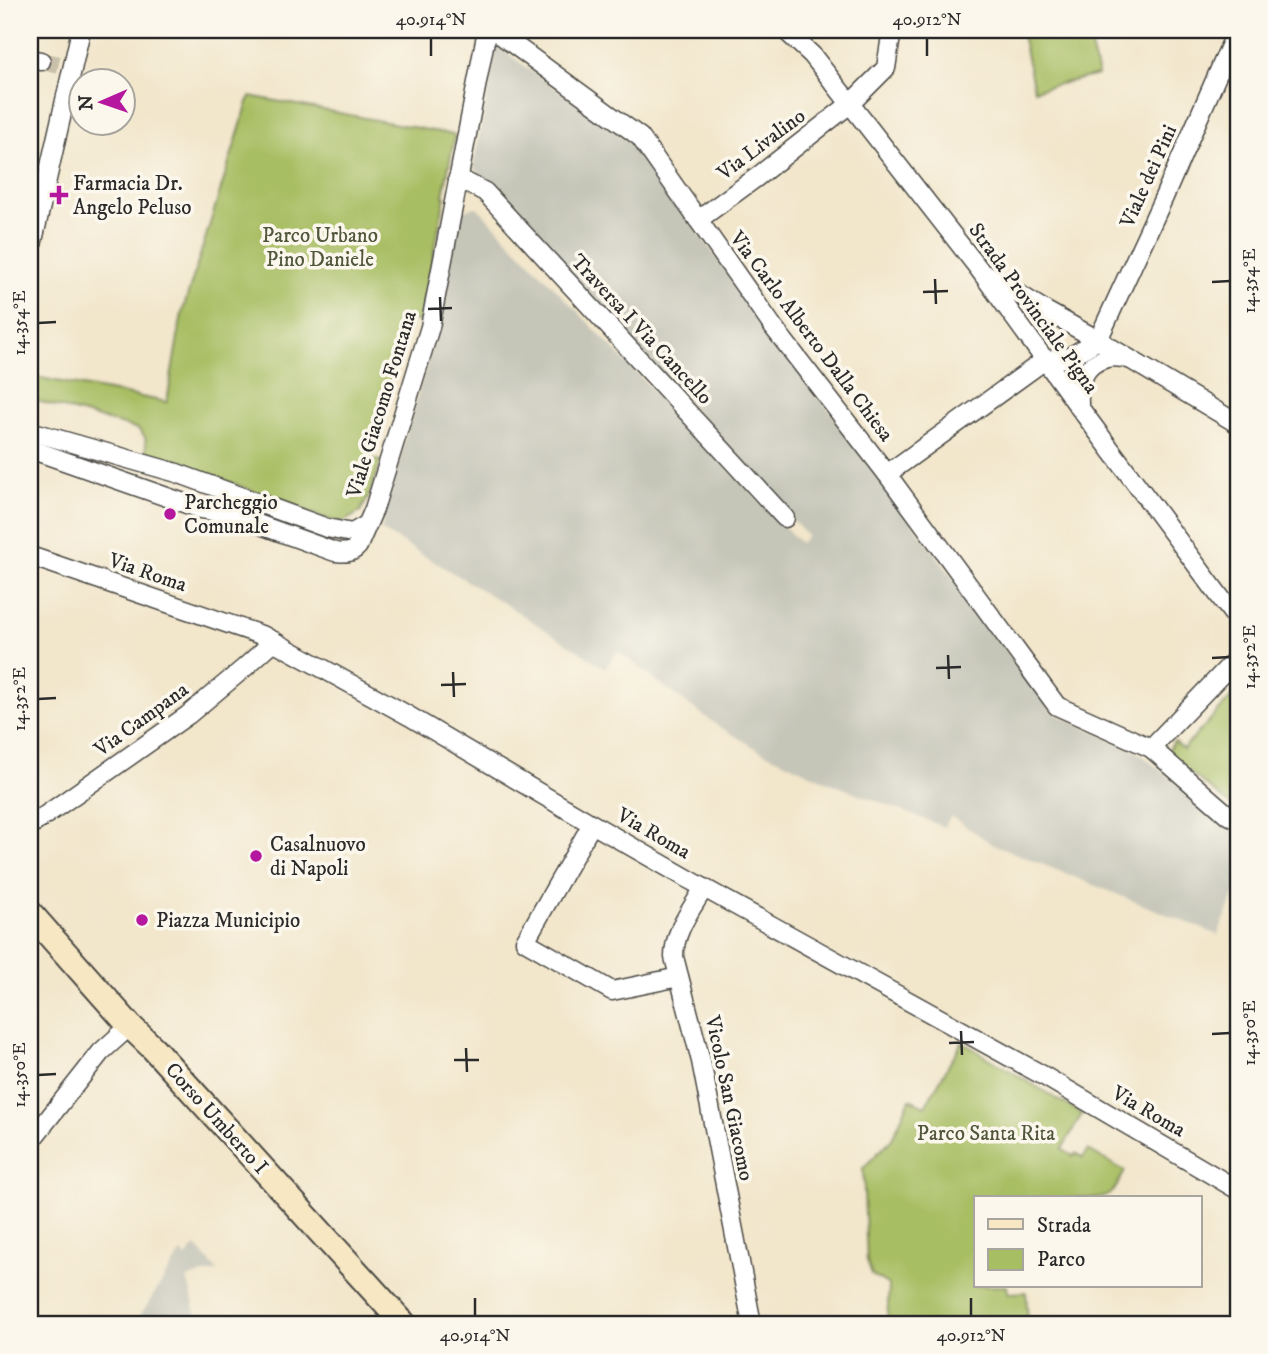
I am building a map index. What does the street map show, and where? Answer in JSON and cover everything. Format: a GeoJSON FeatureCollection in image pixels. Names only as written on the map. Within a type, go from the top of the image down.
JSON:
{"type":"FeatureCollection","features":[{"type":"Feature","properties":{"kind":"main road","name":"Corso Umberto I"},"geometry":{"type":"LineString","coordinates":[[30,913],[404,1324]]}},
{"type":"Feature","properties":{"kind":"street"},"geometry":{"type":"LineString","coordinates":[[30,254],[68,67],[81,30]]}},
{"type":"Feature","properties":{"kind":"street","name":"Viale Giacomo Fontana"},"geometry":{"type":"LineString","coordinates":[[30,431],[177,472],[327,528],[352,533],[366,525],[374,509],[430,327],[487,30]]}},
{"type":"Feature","properties":{"kind":"street","name":"Via Carlo Alberto Dalla Chiesa"},"geometry":{"type":"LineString","coordinates":[[495,30],[640,137],[774,328],[887,474],[1058,706],[1151,748]]}},
{"type":"Feature","properties":{"kind":"street","name":"Strada Provinciale Pigna"},"geometry":{"type":"LineString","coordinates":[[785,30],[812,55],[979,269],[1238,621]]}},
{"type":"Feature","properties":{"kind":"street","name":"Via Livalino"},"geometry":{"type":"LineString","coordinates":[[698,220],[850,104],[886,68],[892,30]]}},
{"type":"Feature","properties":{"kind":"street","name":"Viale dei Pini"},"geometry":{"type":"LineString","coordinates":[[1098,340],[1237,30]]}},
{"type":"Feature","properties":{"kind":"street","name":"Traversa I Via Cancello"},"geometry":{"type":"LineString","coordinates":[[458,178],[485,192],[785,519]]}},
{"type":"Feature","properties":{"kind":"street"},"geometry":{"type":"LineString","coordinates":[[979,269],[1238,424]]}},
{"type":"Feature","properties":{"kind":"street"},"geometry":{"type":"LineString","coordinates":[[1024,331],[1024,320],[1032,313],[1046,311]]}},
{"type":"Feature","properties":{"kind":"street"},"geometry":{"type":"LineString","coordinates":[[887,474],[1045,360],[1068,358],[1098,340]]}},
{"type":"Feature","properties":{"kind":"street"},"geometry":{"type":"LineString","coordinates":[[1079,407],[1078,391],[1092,364],[1109,357],[1129,359]]}},
{"type":"Feature","properties":{"kind":"street"},"geometry":{"type":"LineString","coordinates":[[30,449],[201,509],[233,515],[335,552],[346,554],[354,551],[366,525]]}},
{"type":"Feature","properties":{"kind":"street","name":"Via Roma"},"geometry":{"type":"LineString","coordinates":[[30,556],[274,641],[409,716],[704,888],[1032,1069],[1238,1189]]}},
{"type":"Feature","properties":{"kind":"street","name":"Via Campana"},"geometry":{"type":"LineString","coordinates":[[30,826],[188,715],[274,641]]}},
{"type":"Feature","properties":{"kind":"street"},"geometry":{"type":"LineString","coordinates":[[1238,657],[1151,748],[1228,815],[1238,819]]}},
{"type":"Feature","properties":{"kind":"street"},"geometry":{"type":"LineString","coordinates":[[592,824],[525,941],[612,991],[679,977]]}},
{"type":"Feature","properties":{"kind":"street","name":"Vicolo San Giacomo"},"geometry":{"type":"LineString","coordinates":[[704,888],[677,933],[674,957],[701,1060],[752,1324]]}},
{"type":"Feature","properties":{"kind":"street"},"geometry":{"type":"LineString","coordinates":[[30,1142],[101,1052],[130,1026]]}},
{"type":"Feature","properties":{"kind":"shaded area"},"geometry":{"type":"Polygon","coordinates":[[[497,46],[634,145],[1052,712],[1135,750],[1238,832],[1238,886],[1218,935],[992,844],[951,816],[944,827],[830,783],[759,750],[718,726],[618,651],[605,668],[381,530],[431,350],[462,210],[477,207],[800,543],[807,536],[473,167],[497,46]]]}},
{"type":"Feature","properties":{"kind":"shaded area"},"geometry":{"type":"Polygon","coordinates":[[[196,1246],[218,1271],[187,1278],[199,1324],[135,1324],[181,1252],[186,1257],[196,1246]]]}},
{"type":"Feature","properties":{"kind":"green space"},"geometry":{"type":"Polygon","coordinates":[[[1021,30],[1087,30],[1098,75],[1034,90],[1021,30]]]}},
{"type":"Feature","properties":{"kind":"green space","name":"Parco Urbano Pino Daniele"},"geometry":{"type":"Polygon","coordinates":[[[250,96],[455,135],[420,321],[407,319],[369,458],[381,461],[369,496],[360,512],[343,522],[329,520],[206,473],[147,455],[145,437],[138,429],[30,399],[30,376],[167,402],[182,313],[250,96]]]}},
{"type":"Feature","properties":{"kind":"green space"},"geometry":{"type":"Polygon","coordinates":[[[1238,690],[1238,810],[1168,754],[1174,741],[1183,749],[1238,690]]]}},
{"type":"Feature","properties":{"kind":"green space","name":"Parco Santa Rita"},"geometry":{"type":"Polygon","coordinates":[[[962,1042],[1082,1114],[1062,1149],[1073,1156],[1076,1153],[1083,1158],[1088,1150],[1125,1171],[1114,1190],[1107,1196],[974,1196],[974,1288],[1007,1288],[1008,1293],[1026,1292],[1028,1322],[887,1324],[889,1285],[872,1275],[867,1262],[863,1168],[892,1139],[910,1099],[925,1106],[962,1042]]]}},
{"type":"Feature","properties":{"kind":"tunnel"},"geometry":{"type":"LineString","coordinates":[[41,61],[64,66]]}},
{"type":"Feature","properties":{"kind":"place","name":"Farmacia Dr. Angelo Peluso"},"geometry":{"type":"Point","coordinates":[59,195]}},
{"type":"Feature","properties":{"kind":"place","name":"Parcheggio Comunale"},"geometry":{"type":"Point","coordinates":[170,514]}},
{"type":"Feature","properties":{"kind":"place","name":"Casalnuovo di Napoli"},"geometry":{"type":"Point","coordinates":[256,856]}},
{"type":"Feature","properties":{"kind":"place","name":"Piazza Municipio"},"geometry":{"type":"Point","coordinates":[142,920]}}]}
